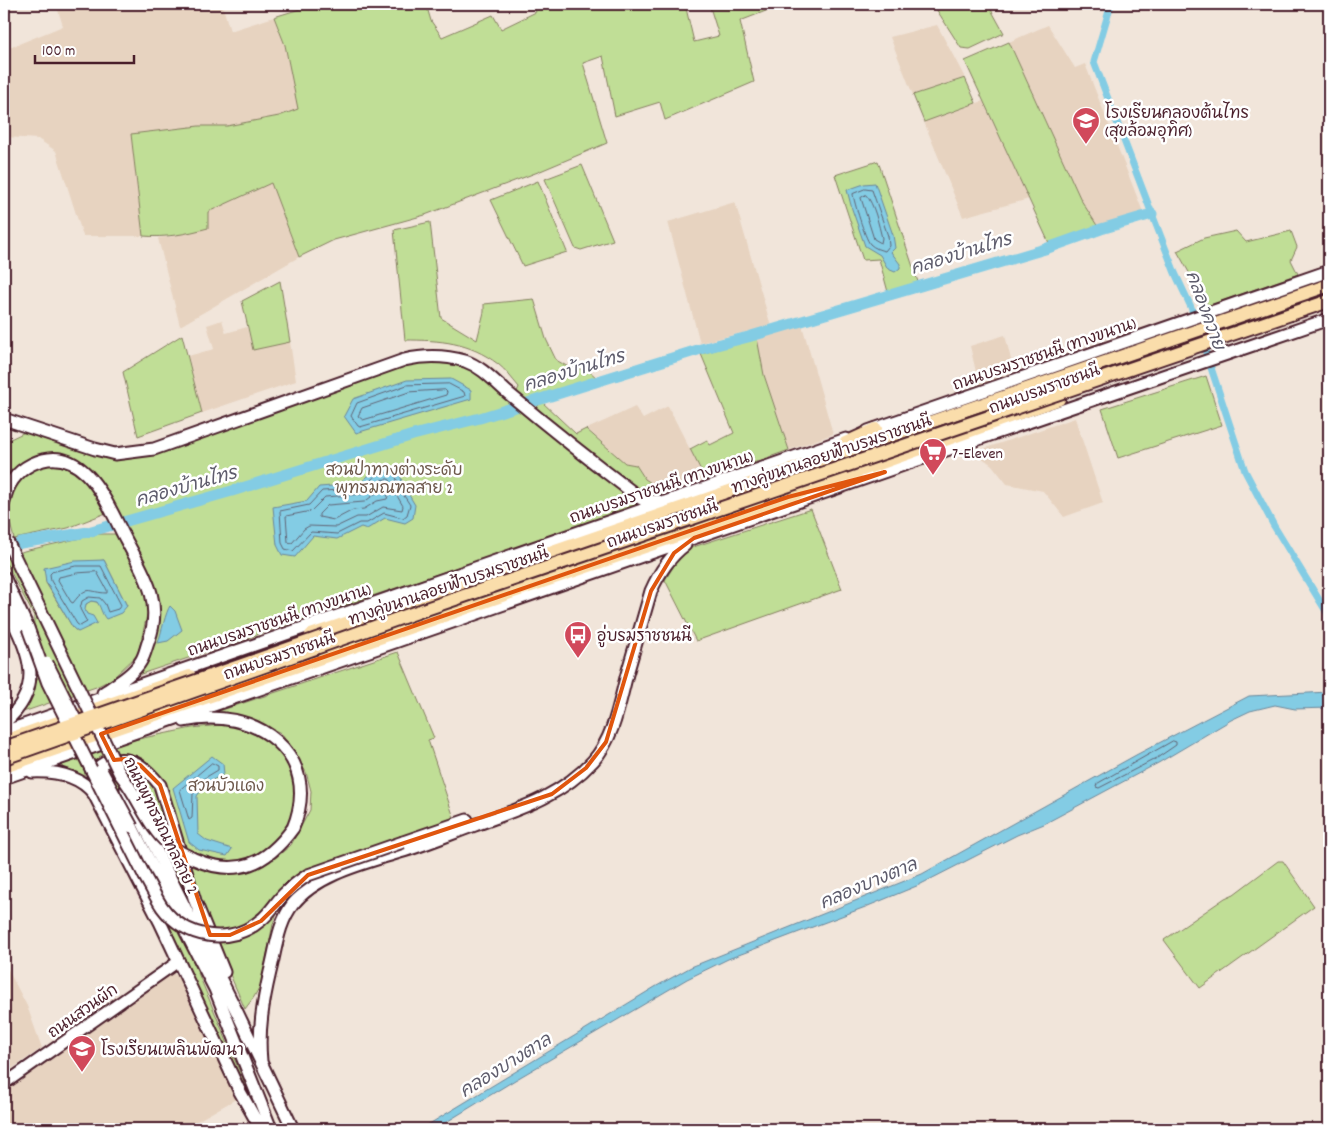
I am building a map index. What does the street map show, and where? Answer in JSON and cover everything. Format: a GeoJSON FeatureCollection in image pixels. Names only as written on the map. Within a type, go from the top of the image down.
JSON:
{"type":"FeatureCollection","features":[{"type":"Feature","properties":{"kind":"main road"},"geometry":{"type":"LineString","coordinates":[[1193,325],[1210,312],[1329,270]]}},
{"type":"Feature","properties":{"kind":"main road"},"geometry":{"type":"LineString","coordinates":[[1193,325],[1329,277]]}},
{"type":"Feature","properties":{"kind":"main road","name":"ถนนบรมราชชนนี"},"geometry":{"type":"LineString","coordinates":[[4,741],[773,476],[1193,325],[1215,325],[1329,285]]}},
{"type":"Feature","properties":{"kind":"main road","name":"ทางคู่ขนานลอยฟ้าบรมราชชนนี"},"geometry":{"type":"LineString","coordinates":[[4,748],[689,510],[1329,292]]}},
{"type":"Feature","properties":{"kind":"main road","name":"ถนนบรมราชชนนี"},"geometry":{"type":"LineString","coordinates":[[4,767],[1202,356],[1220,343],[1329,302]]}},
{"type":"Feature","properties":{"kind":"main road","name":"ทางคู่ขนานลอยฟ้าบรมราชชนนี"},"geometry":{"type":"LineString","coordinates":[[4,758],[457,599],[1329,302]]}},
{"type":"Feature","properties":{"kind":"main road"},"geometry":{"type":"LineString","coordinates":[[4,778],[1020,425],[1083,398],[1329,312]]}},
{"type":"Feature","properties":{"kind":"main road"},"geometry":{"type":"LineString","coordinates":[[1202,356],[1224,356],[1329,319]]}},
{"type":"Feature","properties":{"kind":"main road","name":"ถนนบรมราชชนนี (ทางขนาน)"},"geometry":{"type":"LineString","coordinates":[[4,732],[1088,356],[1193,325]]}},
{"type":"Feature","properties":{"kind":"main road"},"geometry":{"type":"LineString","coordinates":[[4,419],[95,449],[115,454],[128,454],[154,449],[404,360],[420,356],[450,357],[466,362],[492,378],[594,463],[640,498],[650,501],[666,501]]}},
{"type":"Feature","properties":{"kind":"main road"},"geometry":{"type":"LineString","coordinates":[[773,476],[876,429]]}},
{"type":"Feature","properties":{"kind":"main road"},"geometry":{"type":"LineString","coordinates":[[4,502],[11,481],[18,473],[39,461],[51,459],[68,462],[90,475],[109,505],[147,581],[151,592],[155,618],[140,663],[123,679],[89,702]]}},
{"type":"Feature","properties":{"kind":"main road"},"geometry":{"type":"LineString","coordinates":[[788,497],[802,495],[840,481],[877,471],[885,472]]}},
{"type":"Feature","properties":{"kind":"main road","name":"ถนนพุทธมณฑลสาย 2"},"geometry":{"type":"LineString","coordinates":[[6,537],[120,774],[127,793],[237,1012],[293,1129]]}},
{"type":"Feature","properties":{"kind":"main road"},"geometry":{"type":"LineString","coordinates":[[260,1061],[259,1044],[262,1012],[280,932],[286,916],[302,894],[322,879],[539,802],[575,778],[601,751],[615,721],[641,624],[656,579],[674,553],[694,538]]}},
{"type":"Feature","properties":{"kind":"main road","name":"ถนนพุทธมณฑลสาย 2"},"geometry":{"type":"LineString","coordinates":[[4,577],[92,753],[215,989],[271,1129]]}},
{"type":"Feature","properties":{"kind":"main road"},"geometry":{"type":"LineString","coordinates":[[4,602],[27,655],[30,674],[24,700],[19,709],[4,724]]}},
{"type":"Feature","properties":{"kind":"main road"},"geometry":{"type":"LineString","coordinates":[[28,628],[48,683],[145,877],[163,908],[182,926],[203,934],[217,936],[242,932],[261,921],[284,894],[308,875],[509,806],[525,802],[539,802]]}},
{"type":"Feature","properties":{"kind":"main road"},"geometry":{"type":"LineString","coordinates":[[120,774],[128,783],[158,833],[183,854],[200,862],[233,868],[248,865],[271,853],[284,841],[293,828],[301,800],[300,786],[297,772],[274,737],[248,724],[228,719],[211,718],[189,720],[139,731]]}},
{"type":"Feature","properties":{"kind":"main road"},"geometry":{"type":"LineString","coordinates":[[94,794],[91,784],[95,770],[107,762],[125,758],[140,765],[160,785],[195,901],[219,958],[237,1012]]}},
{"type":"Feature","properties":{"kind":"main road"},"geometry":{"type":"LineString","coordinates":[[21,772],[43,771],[61,773],[88,786],[94,794],[179,961],[239,1090],[261,1129]]}},
{"type":"Feature","properties":{"kind":"street","name":"ถนนสวนผัก"},"geometry":{"type":"LineString","coordinates":[[4,1084],[179,961]]}},
{"type":"Feature","properties":{"kind":"highlighted area"},"geometry":{"type":"Polygon","coordinates":[[[885,472],[694,538],[674,553],[651,591],[606,742],[586,768],[552,794],[308,875],[261,921],[230,935],[210,935],[160,785],[140,765],[125,759],[114,760],[101,734],[788,497],[885,472]]]}},
{"type":"Feature","properties":{"kind":"shaded area"},"geometry":{"type":"Polygon","coordinates":[[[56,4],[222,4],[230,31],[274,17],[285,45],[299,109],[279,116],[227,126],[199,126],[131,134],[143,236],[83,236],[56,151],[38,139],[6,137],[4,128],[4,50],[63,26],[56,4]]]}},
{"type":"Feature","properties":{"kind":"shaded area"},"geometry":{"type":"Polygon","coordinates":[[[937,25],[965,78],[913,95],[890,37],[937,25]]]}},
{"type":"Feature","properties":{"kind":"shaded area","name":"โรงเรียนคลองต้นไทร (สุขล้อมอุทิศ)"},"geometry":{"type":"Polygon","coordinates":[[[1048,25],[1075,68],[1085,64],[1143,212],[1098,227],[1081,200],[1009,42],[1048,25]]]}},
{"type":"Feature","properties":{"kind":"shaded area"},"geometry":{"type":"Polygon","coordinates":[[[983,101],[1029,199],[963,217],[924,122],[983,101]]]}},
{"type":"Feature","properties":{"kind":"shaded area"},"geometry":{"type":"Polygon","coordinates":[[[271,183],[299,257],[180,326],[158,238],[175,236],[208,212],[271,183]]]}},
{"type":"Feature","properties":{"kind":"shaded area"},"geometry":{"type":"Polygon","coordinates":[[[735,202],[771,326],[700,343],[668,222],[735,202]]]}},
{"type":"Feature","properties":{"kind":"shaded area"},"geometry":{"type":"Polygon","coordinates":[[[222,320],[226,333],[247,327],[253,350],[290,342],[296,381],[202,413],[188,356],[214,349],[207,325],[222,320]]]}},
{"type":"Feature","properties":{"kind":"shaded area"},"geometry":{"type":"Polygon","coordinates":[[[802,325],[833,434],[789,450],[764,375],[757,339],[802,325]]]}},
{"type":"Feature","properties":{"kind":"shaded area"},"geometry":{"type":"Polygon","coordinates":[[[1005,335],[1014,372],[979,385],[970,346],[1005,335]]]}},
{"type":"Feature","properties":{"kind":"shaded area"},"geometry":{"type":"Polygon","coordinates":[[[668,406],[705,479],[665,492],[645,479],[636,465],[625,463],[587,429],[635,407],[643,419],[668,406]]]}},
{"type":"Feature","properties":{"kind":"shaded area"},"geometry":{"type":"Polygon","coordinates":[[[1075,418],[1103,503],[1064,517],[1043,491],[1007,484],[992,465],[974,452],[1075,418]]]}},
{"type":"Feature","properties":{"kind":"shaded area"},"geometry":{"type":"Polygon","coordinates":[[[4,962],[27,1006],[42,1048],[4,1074],[4,962]]]}},
{"type":"Feature","properties":{"kind":"shaded area"},"geometry":{"type":"Polygon","coordinates":[[[173,973],[177,976],[236,1099],[183,1129],[4,1129],[4,1092],[173,973]]]}},
{"type":"Feature","properties":{"kind":"green space"},"geometry":{"type":"Polygon","coordinates":[[[298,4],[426,4],[431,21],[442,37],[493,15],[501,29],[536,12],[532,4],[685,4],[694,42],[719,36],[709,4],[784,4],[740,21],[754,82],[665,120],[660,102],[615,116],[603,56],[583,63],[607,143],[538,172],[425,215],[334,240],[299,257],[271,183],[208,212],[208,228],[176,235],[143,236],[131,134],[199,126],[227,126],[279,116],[298,109],[285,45],[274,17],[300,9],[298,4]]]}},
{"type":"Feature","properties":{"kind":"green space"},"geometry":{"type":"Polygon","coordinates":[[[933,4],[988,4],[1004,33],[970,49],[961,48],[933,4]]]}},
{"type":"Feature","properties":{"kind":"green space"},"geometry":{"type":"Polygon","coordinates":[[[1009,42],[1081,200],[1098,227],[1049,243],[965,61],[1009,42]]]}},
{"type":"Feature","properties":{"kind":"green space"},"geometry":{"type":"Polygon","coordinates":[[[965,78],[976,103],[924,122],[913,95],[965,78]]]}},
{"type":"Feature","properties":{"kind":"green space"},"geometry":{"type":"Polygon","coordinates":[[[878,161],[918,282],[888,292],[879,259],[863,260],[835,175],[878,161]]]}},
{"type":"Feature","properties":{"kind":"green space"},"geometry":{"type":"Polygon","coordinates":[[[582,165],[613,240],[581,250],[575,248],[545,179],[582,165]]]}},
{"type":"Feature","properties":{"kind":"green space"},"geometry":{"type":"Polygon","coordinates":[[[538,181],[567,252],[523,266],[491,200],[538,181]]]}},
{"type":"Feature","properties":{"kind":"green space"},"geometry":{"type":"Polygon","coordinates":[[[430,222],[441,318],[477,340],[484,312],[484,304],[534,299],[546,339],[556,360],[570,368],[588,370],[597,378],[525,400],[516,394],[519,387],[504,369],[476,351],[442,342],[405,340],[394,230],[430,222]]]}},
{"type":"Feature","properties":{"kind":"green space"},"geometry":{"type":"Polygon","coordinates":[[[1236,231],[1246,242],[1291,231],[1297,247],[1291,260],[1298,274],[1208,306],[1177,251],[1204,238],[1236,231]]]}},
{"type":"Feature","properties":{"kind":"green space"},"geometry":{"type":"Polygon","coordinates":[[[280,281],[290,342],[253,350],[242,301],[280,281]]]}},
{"type":"Feature","properties":{"kind":"green space"},"geometry":{"type":"Polygon","coordinates":[[[182,335],[202,413],[138,436],[123,372],[182,335]]]}},
{"type":"Feature","properties":{"kind":"green space"},"geometry":{"type":"Polygon","coordinates":[[[757,338],[764,375],[789,450],[706,480],[690,449],[707,440],[710,445],[734,433],[701,354],[757,338]]]}},
{"type":"Feature","properties":{"kind":"green space","name":"สวนป่าทางต่างระดับ พุทธมณฑลสาย 2"},"geometry":{"type":"Polygon","coordinates":[[[415,363],[462,364],[492,382],[642,505],[135,676],[157,628],[128,532],[99,480],[83,462],[58,454],[38,454],[19,465],[4,480],[4,442],[25,432],[104,455],[128,459],[162,451],[415,363]]]}},
{"type":"Feature","properties":{"kind":"green space"},"geometry":{"type":"Polygon","coordinates":[[[1206,376],[1222,425],[1118,458],[1102,409],[1206,376]]]}},
{"type":"Feature","properties":{"kind":"green space"},"geometry":{"type":"Polygon","coordinates":[[[542,402],[576,434],[586,429],[625,463],[636,465],[645,479],[665,492],[655,496],[631,486],[535,409],[542,402]]]}},
{"type":"Feature","properties":{"kind":"green space"},"geometry":{"type":"Polygon","coordinates":[[[49,463],[73,469],[91,484],[106,513],[68,528],[14,539],[5,503],[14,481],[32,470],[49,463]]]}},
{"type":"Feature","properties":{"kind":"green space"},"geometry":{"type":"Polygon","coordinates":[[[811,509],[842,589],[696,641],[665,580],[677,561],[690,548],[811,509]]]}},
{"type":"Feature","properties":{"kind":"green space"},"geometry":{"type":"Polygon","coordinates":[[[98,534],[115,534],[139,578],[149,606],[138,654],[112,679],[96,687],[23,712],[38,678],[33,654],[34,616],[4,559],[24,551],[98,534]],[[104,560],[45,568],[46,583],[73,628],[78,632],[87,614],[84,610],[86,604],[91,601],[97,602],[101,607],[127,606],[104,560]]]}},
{"type":"Feature","properties":{"kind":"green space","name":"สวนบัวแดง"},"geometry":{"type":"Polygon","coordinates":[[[398,652],[434,738],[428,740],[454,818],[316,866],[311,878],[278,909],[273,924],[261,984],[245,1009],[205,917],[183,840],[159,779],[147,763],[125,754],[100,756],[85,771],[84,776],[54,763],[119,743],[192,728],[230,724],[252,729],[273,743],[288,765],[295,792],[289,826],[280,840],[264,850],[273,860],[291,845],[310,810],[311,791],[306,772],[281,733],[243,716],[216,712],[398,652]]]}},
{"type":"Feature","properties":{"kind":"green space"},"geometry":{"type":"Polygon","coordinates":[[[130,768],[145,776],[154,790],[193,906],[203,930],[171,913],[256,1110],[254,1112],[173,940],[106,771],[130,768]]]}},
{"type":"Feature","properties":{"kind":"green space"},"geometry":{"type":"Polygon","coordinates":[[[1278,861],[1283,861],[1314,906],[1200,988],[1164,940],[1225,898],[1234,894],[1278,861]]]}},
{"type":"Feature","properties":{"kind":"water"},"geometry":{"type":"Polygon","coordinates":[[[875,183],[893,235],[895,248],[891,252],[900,264],[900,268],[895,272],[888,269],[880,255],[865,246],[847,190],[864,184],[875,183]]]}},
{"type":"Feature","properties":{"kind":"water"},"geometry":{"type":"Polygon","coordinates":[[[451,379],[471,390],[471,399],[356,433],[344,416],[353,399],[407,380],[451,379]]]}},
{"type":"Feature","properties":{"kind":"water"},"geometry":{"type":"Polygon","coordinates":[[[398,466],[403,485],[415,505],[413,518],[405,523],[385,518],[367,529],[361,527],[337,539],[313,536],[295,557],[282,555],[277,545],[273,507],[307,501],[319,487],[359,484],[376,469],[398,466]]]}},
{"type":"Feature","properties":{"kind":"water"},"geometry":{"type":"Polygon","coordinates":[[[104,560],[127,606],[121,613],[106,619],[97,602],[91,601],[86,604],[85,610],[87,614],[93,616],[97,623],[78,632],[73,628],[46,582],[44,568],[75,561],[104,560]]]}},
{"type":"Feature","properties":{"kind":"water"},"geometry":{"type":"Polygon","coordinates":[[[170,606],[175,611],[182,630],[168,641],[158,643],[165,618],[170,606]]]}},
{"type":"Feature","properties":{"kind":"water"},"geometry":{"type":"Polygon","coordinates":[[[1329,692],[1329,708],[1295,709],[1275,705],[1250,711],[1044,824],[1017,835],[919,885],[728,959],[687,979],[435,1129],[421,1129],[691,967],[922,874],[1136,755],[1249,696],[1329,692]]]}},
{"type":"Feature","properties":{"kind":"water"},"geometry":{"type":"Polygon","coordinates":[[[212,756],[223,764],[224,774],[207,783],[197,796],[198,834],[207,841],[232,849],[227,856],[199,850],[189,842],[173,788],[212,756]]]}},
{"type":"Feature","properties":{"kind":"waterway","name":"คลองควาย"},"geometry":{"type":"LineString","coordinates":[[1111,4],[1094,62],[1175,273],[1191,307],[1245,471],[1274,526],[1329,616]]}},
{"type":"Feature","properties":{"kind":"waterway","name":"คลองบ้านไทร"},"geometry":{"type":"LineString","coordinates":[[4,550],[21,543],[88,532],[232,491],[413,435],[480,418],[701,349],[748,337],[1045,249],[1101,229],[1152,214]]}},
{"type":"Feature","properties":{"kind":"place","name":"โรงเรียนคลองต้นไทร (สุขล้อมอุทิศ)"},"geometry":{"type":"Point","coordinates":[1086,145]}},
{"type":"Feature","properties":{"kind":"place","name":"7-Eleven"},"geometry":{"type":"Point","coordinates":[933,476]}},
{"type":"Feature","properties":{"kind":"place","name":"อู่บรมราชชนนี"},"geometry":{"type":"Point","coordinates":[578,659]}},
{"type":"Feature","properties":{"kind":"place","name":"โรงเรียนเพลินพัฒนา"},"geometry":{"type":"Point","coordinates":[82,1073]}},
{"type":"Feature","properties":{"kind":"water label","name":"คลองบางตาล"},"geometry":{"type":"Point","coordinates":[868,883]}},
{"type":"Feature","properties":{"kind":"water label","name":"คลองบางตาล"},"geometry":{"type":"Point","coordinates":[505,1065]}}]}
